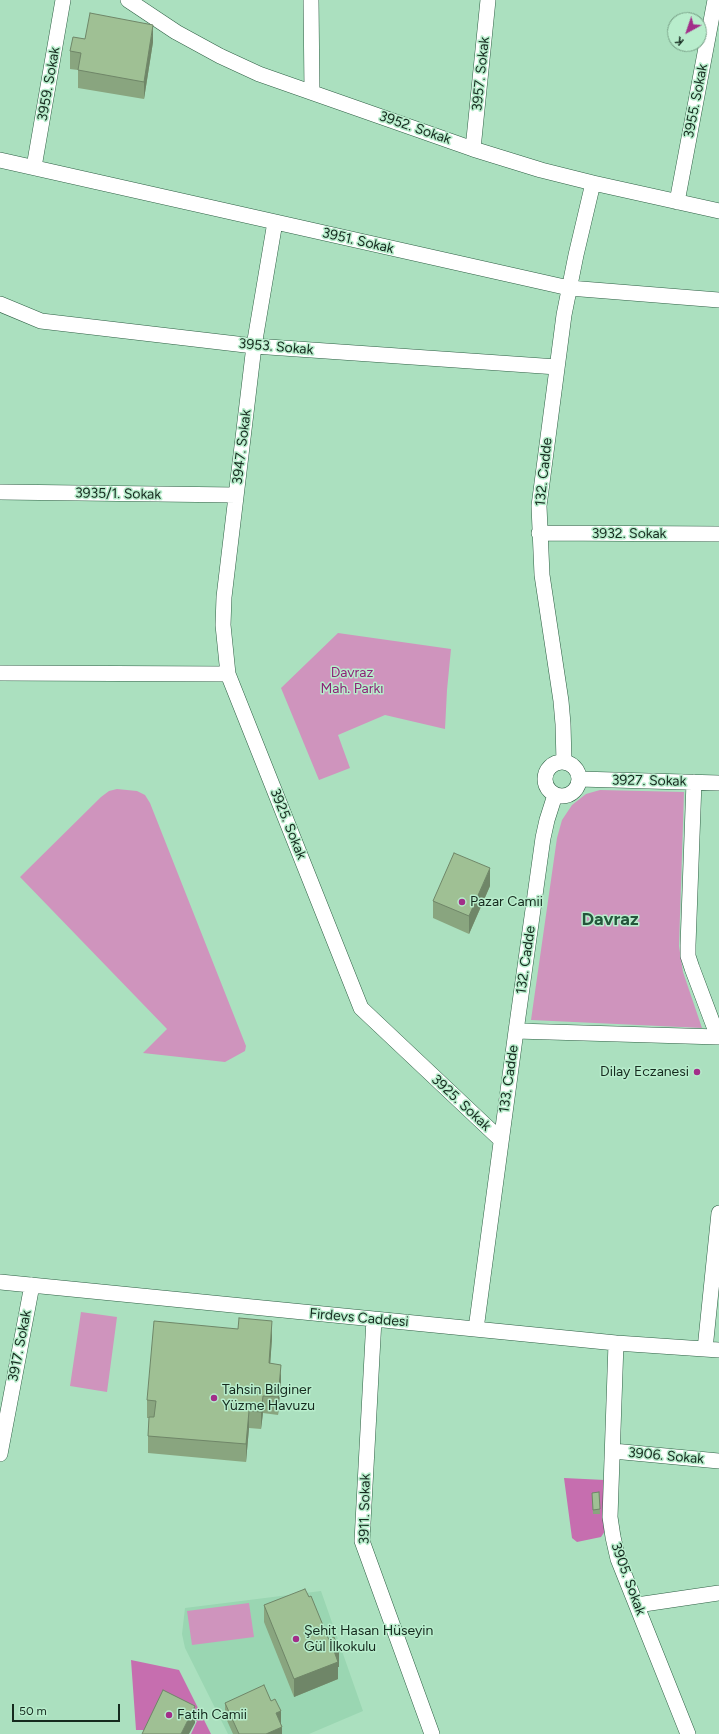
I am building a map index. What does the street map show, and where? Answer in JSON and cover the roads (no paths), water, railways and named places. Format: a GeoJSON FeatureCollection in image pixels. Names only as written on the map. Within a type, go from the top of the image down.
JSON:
{"type":"FeatureCollection","features":[{"type":"Feature","properties":{"kind":"street","name":"3959. Sokak"},"geometry":{"type":"LineString","coordinates":[[34,167],[63,0]]}},
{"type":"Feature","properties":{"kind":"street","name":"3952. Sokak"},"geometry":{"type":"LineString","coordinates":[[128,0],[176,32],[220,56],[259,74],[473,149],[541,170],[593,184],[719,211]]}},
{"type":"Feature","properties":{"kind":"street"},"geometry":{"type":"LineString","coordinates":[[311,0],[312,92]]}},
{"type":"Feature","properties":{"kind":"street","name":"3957. Sokak"},"geometry":{"type":"LineString","coordinates":[[473,149],[488,0]]}},
{"type":"Feature","properties":{"kind":"street","name":"3955. Sokak"},"geometry":{"type":"LineString","coordinates":[[677,202],[715,0]]}},
{"type":"Feature","properties":{"kind":"street","name":"3951. Sokak"},"geometry":{"type":"LineString","coordinates":[[0,160],[569,288],[719,300]]}},
{"type":"Feature","properties":{"kind":"street","name":"132. Cadde"},"geometry":{"type":"LineString","coordinates":[[564,762],[561,701],[544,591],[539,533],[541,487],[569,288],[593,184]]}},
{"type":"Feature","properties":{"kind":"street","name":"3947. Sokak"},"geometry":{"type":"LineString","coordinates":[[228,674],[223,625],[224,597],[254,346],[275,222]]}},
{"type":"Feature","properties":{"kind":"street","name":"3953. Sokak"},"geometry":{"type":"LineString","coordinates":[[0,304],[41,321],[254,346],[557,367]]}},
{"type":"Feature","properties":{"kind":"street","name":"3935/1. Sokak"},"geometry":{"type":"LineString","coordinates":[[0,492],[236,495]]}},
{"type":"Feature","properties":{"kind":"street","name":"3932. Sokak"},"geometry":{"type":"LineString","coordinates":[[539,533],[719,534]]}},
{"type":"Feature","properties":{"kind":"street"},"geometry":{"type":"LineString","coordinates":[[0,674],[228,674]]}},
{"type":"Feature","properties":{"kind":"street","name":"3925. Sokak"},"geometry":{"type":"LineString","coordinates":[[228,674],[361,1008],[501,1140]]}},
{"type":"Feature","properties":{"kind":"street"},"geometry":{"type":"LineString","coordinates":[[564,762],[574,767],[579,779],[577,788],[574,792],[563,797],[555,795],[548,790],[545,785],[546,773],[553,765],[564,762]]}},
{"type":"Feature","properties":{"kind":"street","name":"3927. Sokak"},"geometry":{"type":"LineString","coordinates":[[579,779],[719,783]]}},
{"type":"Feature","properties":{"kind":"street"},"geometry":{"type":"LineString","coordinates":[[694,782],[688,956],[718,1037]]}},
{"type":"Feature","properties":{"kind":"street","name":"132. Cadde"},"geometry":{"type":"LineString","coordinates":[[516,1031],[543,838],[555,795]]}},
{"type":"Feature","properties":{"kind":"street","name":"133. Cadde"},"geometry":{"type":"LineString","coordinates":[[476,1329],[516,1031],[718,1037]]}},
{"type":"Feature","properties":{"kind":"street"},"geometry":{"type":"LineString","coordinates":[[712,1349],[719,1213]]}},
{"type":"Feature","properties":{"kind":"street","name":"Firdevs Caddesi"},"geometry":{"type":"LineString","coordinates":[[0,1282],[616,1343],[712,1349]]}},
{"type":"Feature","properties":{"kind":"street","name":"3917. Sokak"},"geometry":{"type":"LineString","coordinates":[[0,1454],[32,1285]]}},
{"type":"Feature","properties":{"kind":"street","name":"3911. Sokak"},"geometry":{"type":"LineString","coordinates":[[374,1319],[362,1542],[432,1734]]}},
{"type":"Feature","properties":{"kind":"street","name":"3905. Sokak"},"geometry":{"type":"LineString","coordinates":[[616,1343],[610,1517],[613,1537],[618,1559],[688,1734]]}},
{"type":"Feature","properties":{"kind":"street","name":"3906. Sokak"},"geometry":{"type":"LineString","coordinates":[[613,1451],[719,1461]]}},
{"type":"Feature","properties":{"kind":"street"},"geometry":{"type":"LineString","coordinates":[[637,1605],[719,1593]]}},
{"type":"Feature","properties":{"kind":"place","name":"Pazar Camii"},"geometry":{"type":"Point","coordinates":[462,902]}},
{"type":"Feature","properties":{"kind":"place","name":"Dilay Eczanesi"},"geometry":{"type":"Point","coordinates":[697,1072]}},
{"type":"Feature","properties":{"kind":"place","name":"Tahsin Bilginer Yüzme Havuzu"},"geometry":{"type":"Point","coordinates":[214,1398]}},
{"type":"Feature","properties":{"kind":"place","name":"Şehit Hasan Hüseyin Gül İlkokulu"},"geometry":{"type":"Point","coordinates":[296,1639]}},
{"type":"Feature","properties":{"kind":"place","name":"Fatih Camii"},"geometry":{"type":"Point","coordinates":[169,1715]}},
{"type":"Feature","properties":{"kind":"district","name":"Davraz"},"geometry":{"type":"Point","coordinates":[610,920]}},
{"type":"Feature","properties":{"kind":"park label","name":"Davraz Mah. Parkı"},"geometry":{"type":"Point","coordinates":[352,682]}}]}
